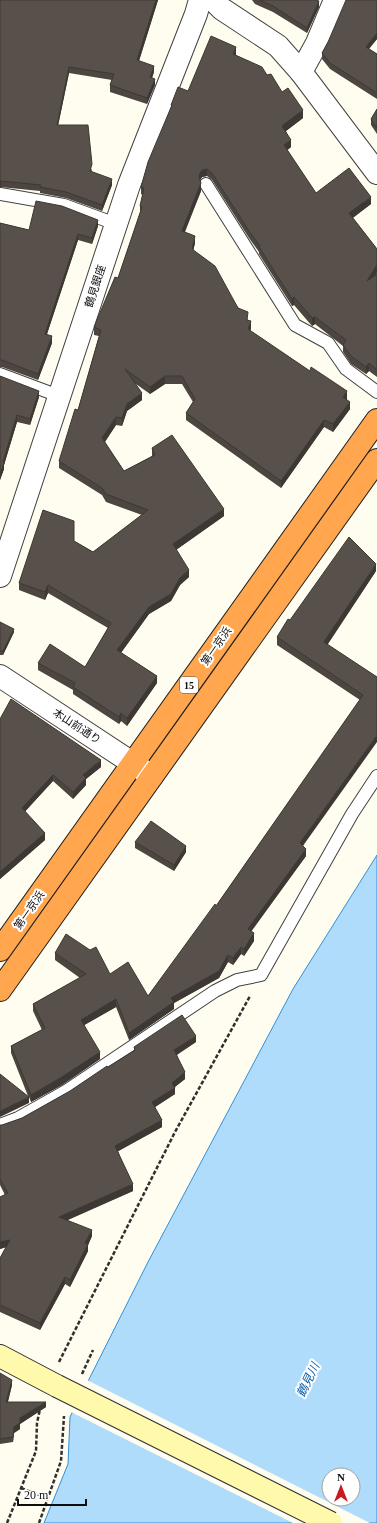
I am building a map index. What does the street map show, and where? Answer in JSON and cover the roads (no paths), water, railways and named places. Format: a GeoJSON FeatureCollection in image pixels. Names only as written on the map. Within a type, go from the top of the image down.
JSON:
{"type":"FeatureCollection","features":[{"type":"Feature","properties":{"kind":"highway","name":"第一京浜"},"geometry":{"type":"LineString","coordinates":[[0,950],[377,420]]}},
{"type":"Feature","properties":{"kind":"highway","name":"第一京浜"},"geometry":{"type":"LineString","coordinates":[[0,990],[377,460]]}},
{"type":"Feature","properties":{"kind":"street","name":"鶴見銀座"},"geometry":{"type":"LineString","coordinates":[[0,576],[129,185],[196,14],[200,0]]}},
{"type":"Feature","properties":{"kind":"street"},"geometry":{"type":"LineString","coordinates":[[213,0],[222,9],[278,46],[301,72],[377,173]]}},
{"type":"Feature","properties":{"kind":"street"},"geometry":{"type":"LineString","coordinates":[[301,72],[317,43],[335,0]]}},
{"type":"Feature","properties":{"kind":"street","name":"本山前通り"},"geometry":{"type":"LineString","coordinates":[[0,676],[152,776]]}},
{"type":"Feature","properties":{"kind":"street"},"geometry":{"type":"LineString","coordinates":[[0,1356],[331,1523]]}},
{"type":"Feature","properties":{"kind":"lane"},"geometry":{"type":"LineString","coordinates":[[206,184],[295,325],[328,343],[346,369],[377,392]]}},
{"type":"Feature","properties":{"kind":"lane"},"geometry":{"type":"LineString","coordinates":[[0,194],[64,205],[116,224]]}},
{"type":"Feature","properties":{"kind":"lane"},"geometry":{"type":"LineString","coordinates":[[0,374],[59,396]]}},
{"type":"Feature","properties":{"kind":"lane"},"geometry":{"type":"LineString","coordinates":[[0,1125],[18,1118],[66,1091],[215,991],[237,980],[261,975],[352,814],[377,776]]}},
{"type":"Feature","properties":{"kind":"water","name":"鶴見川"},"geometry":{"type":"Polygon","coordinates":[[[377,855],[377,1523],[44,1523],[68,1464],[70,1417],[148,1262],[293,989],[377,855]]]}}]}
